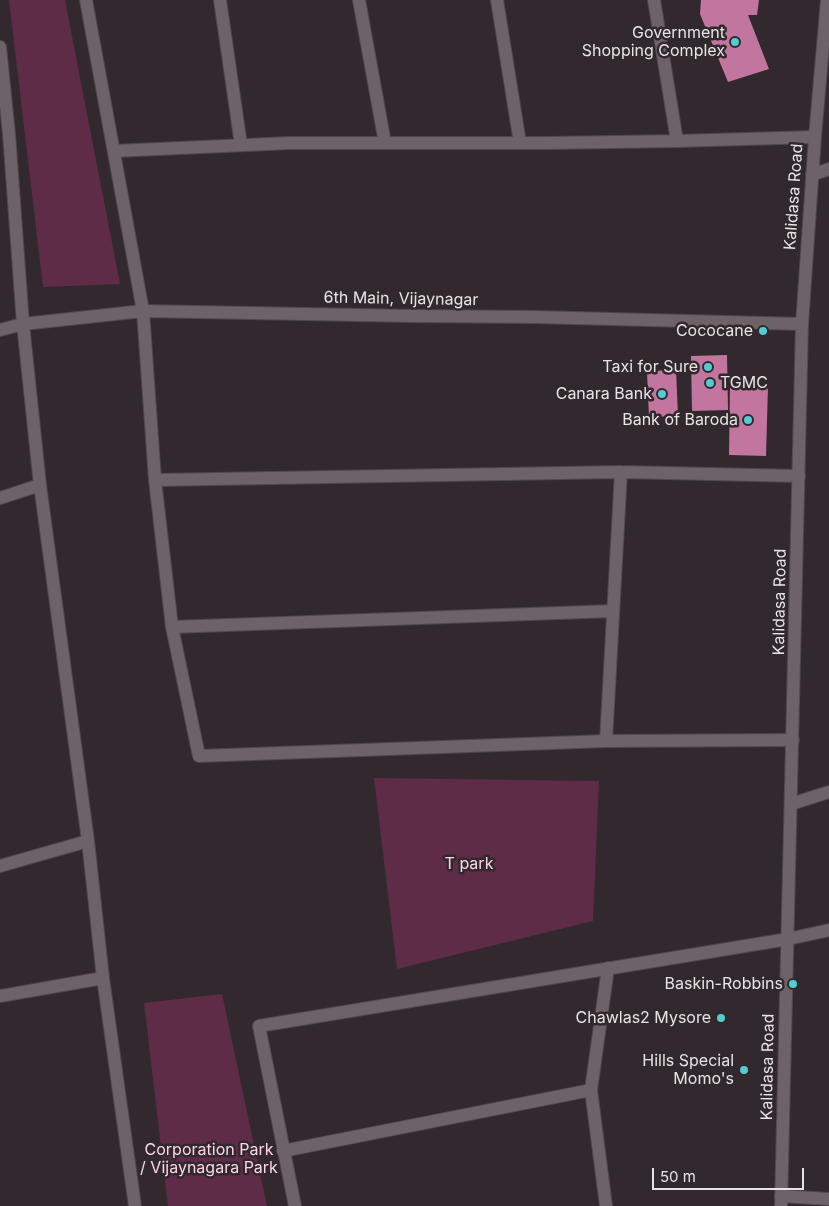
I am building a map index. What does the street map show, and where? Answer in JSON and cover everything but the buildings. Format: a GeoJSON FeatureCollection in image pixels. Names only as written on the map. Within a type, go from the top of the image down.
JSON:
{"type":"FeatureCollection","features":[{"type":"Feature","properties":{"kind":"street"},"geometry":{"type":"LineString","coordinates":[[86,0],[143,311],[155,480],[172,627],[199,756],[606,741],[793,740]]}},
{"type":"Feature","properties":{"kind":"street"},"geometry":{"type":"LineString","coordinates":[[220,0],[241,146]]}},
{"type":"Feature","properties":{"kind":"street"},"geometry":{"type":"LineString","coordinates":[[359,0],[386,143]]}},
{"type":"Feature","properties":{"kind":"street"},"geometry":{"type":"LineString","coordinates":[[497,0],[520,143]]}},
{"type":"Feature","properties":{"kind":"street"},"geometry":{"type":"LineString","coordinates":[[654,0],[677,141]]}},
{"type":"Feature","properties":{"kind":"street","name":"Kalidasa Road"},"geometry":{"type":"LineString","coordinates":[[781,1201],[802,324],[827,0]]}},
{"type":"Feature","properties":{"kind":"street"},"geometry":{"type":"LineString","coordinates":[[0,47],[4,135],[40,485],[88,841],[103,978],[134,1206]]}},
{"type":"Feature","properties":{"kind":"street"},"geometry":{"type":"LineString","coordinates":[[114,151],[290,143],[520,143],[815,137]]}},
{"type":"Feature","properties":{"kind":"street"},"geometry":{"type":"LineString","coordinates":[[812,175],[829,169]]}},
{"type":"Feature","properties":{"kind":"street","name":"6th Main, Vijaynagar"},"geometry":{"type":"LineString","coordinates":[[0,330],[24,324],[143,311],[535,317],[802,324]]}},
{"type":"Feature","properties":{"kind":"street"},"geometry":{"type":"LineString","coordinates":[[155,480],[621,472],[799,476]]}},
{"type":"Feature","properties":{"kind":"street"},"geometry":{"type":"LineString","coordinates":[[606,741],[621,472]]}},
{"type":"Feature","properties":{"kind":"street"},"geometry":{"type":"LineString","coordinates":[[0,498],[40,485]]}},
{"type":"Feature","properties":{"kind":"street"},"geometry":{"type":"LineString","coordinates":[[172,627],[613,612]]}},
{"type":"Feature","properties":{"kind":"street"},"geometry":{"type":"LineString","coordinates":[[791,804],[829,792]]}},
{"type":"Feature","properties":{"kind":"street"},"geometry":{"type":"LineString","coordinates":[[0,866],[88,841]]}},
{"type":"Feature","properties":{"kind":"street"},"geometry":{"type":"LineString","coordinates":[[295,1206],[259,1026],[788,939],[829,930]]}},
{"type":"Feature","properties":{"kind":"street"},"geometry":{"type":"LineString","coordinates":[[606,1206],[591,1090],[608,968]]}},
{"type":"Feature","properties":{"kind":"street"},"geometry":{"type":"LineString","coordinates":[[0,996],[103,978]]}},
{"type":"Feature","properties":{"kind":"street"},"geometry":{"type":"LineString","coordinates":[[283,1151],[591,1090]]}},
{"type":"Feature","properties":{"kind":"street"},"geometry":{"type":"LineString","coordinates":[[781,1201],[829,1199]]}},
{"type":"Feature","properties":{"kind":"green space"},"geometry":{"type":"Polygon","coordinates":[[[9,0],[65,0],[120,284],[43,287],[9,0]]]}},
{"type":"Feature","properties":{"kind":"green space","name":"T park"},"geometry":{"type":"Polygon","coordinates":[[[374,778],[599,781],[593,921],[397,969],[374,778]]]}},
{"type":"Feature","properties":{"kind":"green space","name":"Corporation Park / Vijaynagara Park"},"geometry":{"type":"Polygon","coordinates":[[[222,994],[267,1206],[168,1206],[144,1003],[222,994]]]}},
{"type":"Feature","properties":{"kind":"place","name":"Government Shopping Complex"},"geometry":{"type":"Point","coordinates":[735,42]}},
{"type":"Feature","properties":{"kind":"place","name":"Cococane"},"geometry":{"type":"Point","coordinates":[763,331]}},
{"type":"Feature","properties":{"kind":"place","name":"Taxi for Sure"},"geometry":{"type":"Point","coordinates":[708,367]}},
{"type":"Feature","properties":{"kind":"place","name":"TGMC"},"geometry":{"type":"Point","coordinates":[710,383]}},
{"type":"Feature","properties":{"kind":"place","name":"Canara Bank"},"geometry":{"type":"Point","coordinates":[662,394]}},
{"type":"Feature","properties":{"kind":"place","name":"Bank of Baroda"},"geometry":{"type":"Point","coordinates":[748,420]}},
{"type":"Feature","properties":{"kind":"place","name":"Baskin-Robbins"},"geometry":{"type":"Point","coordinates":[793,984]}},
{"type":"Feature","properties":{"kind":"place","name":"Chawlas2 Mysore"},"geometry":{"type":"Point","coordinates":[721,1018]}},
{"type":"Feature","properties":{"kind":"place","name":"Hills Special Momo's"},"geometry":{"type":"Point","coordinates":[744,1070]}}]}
